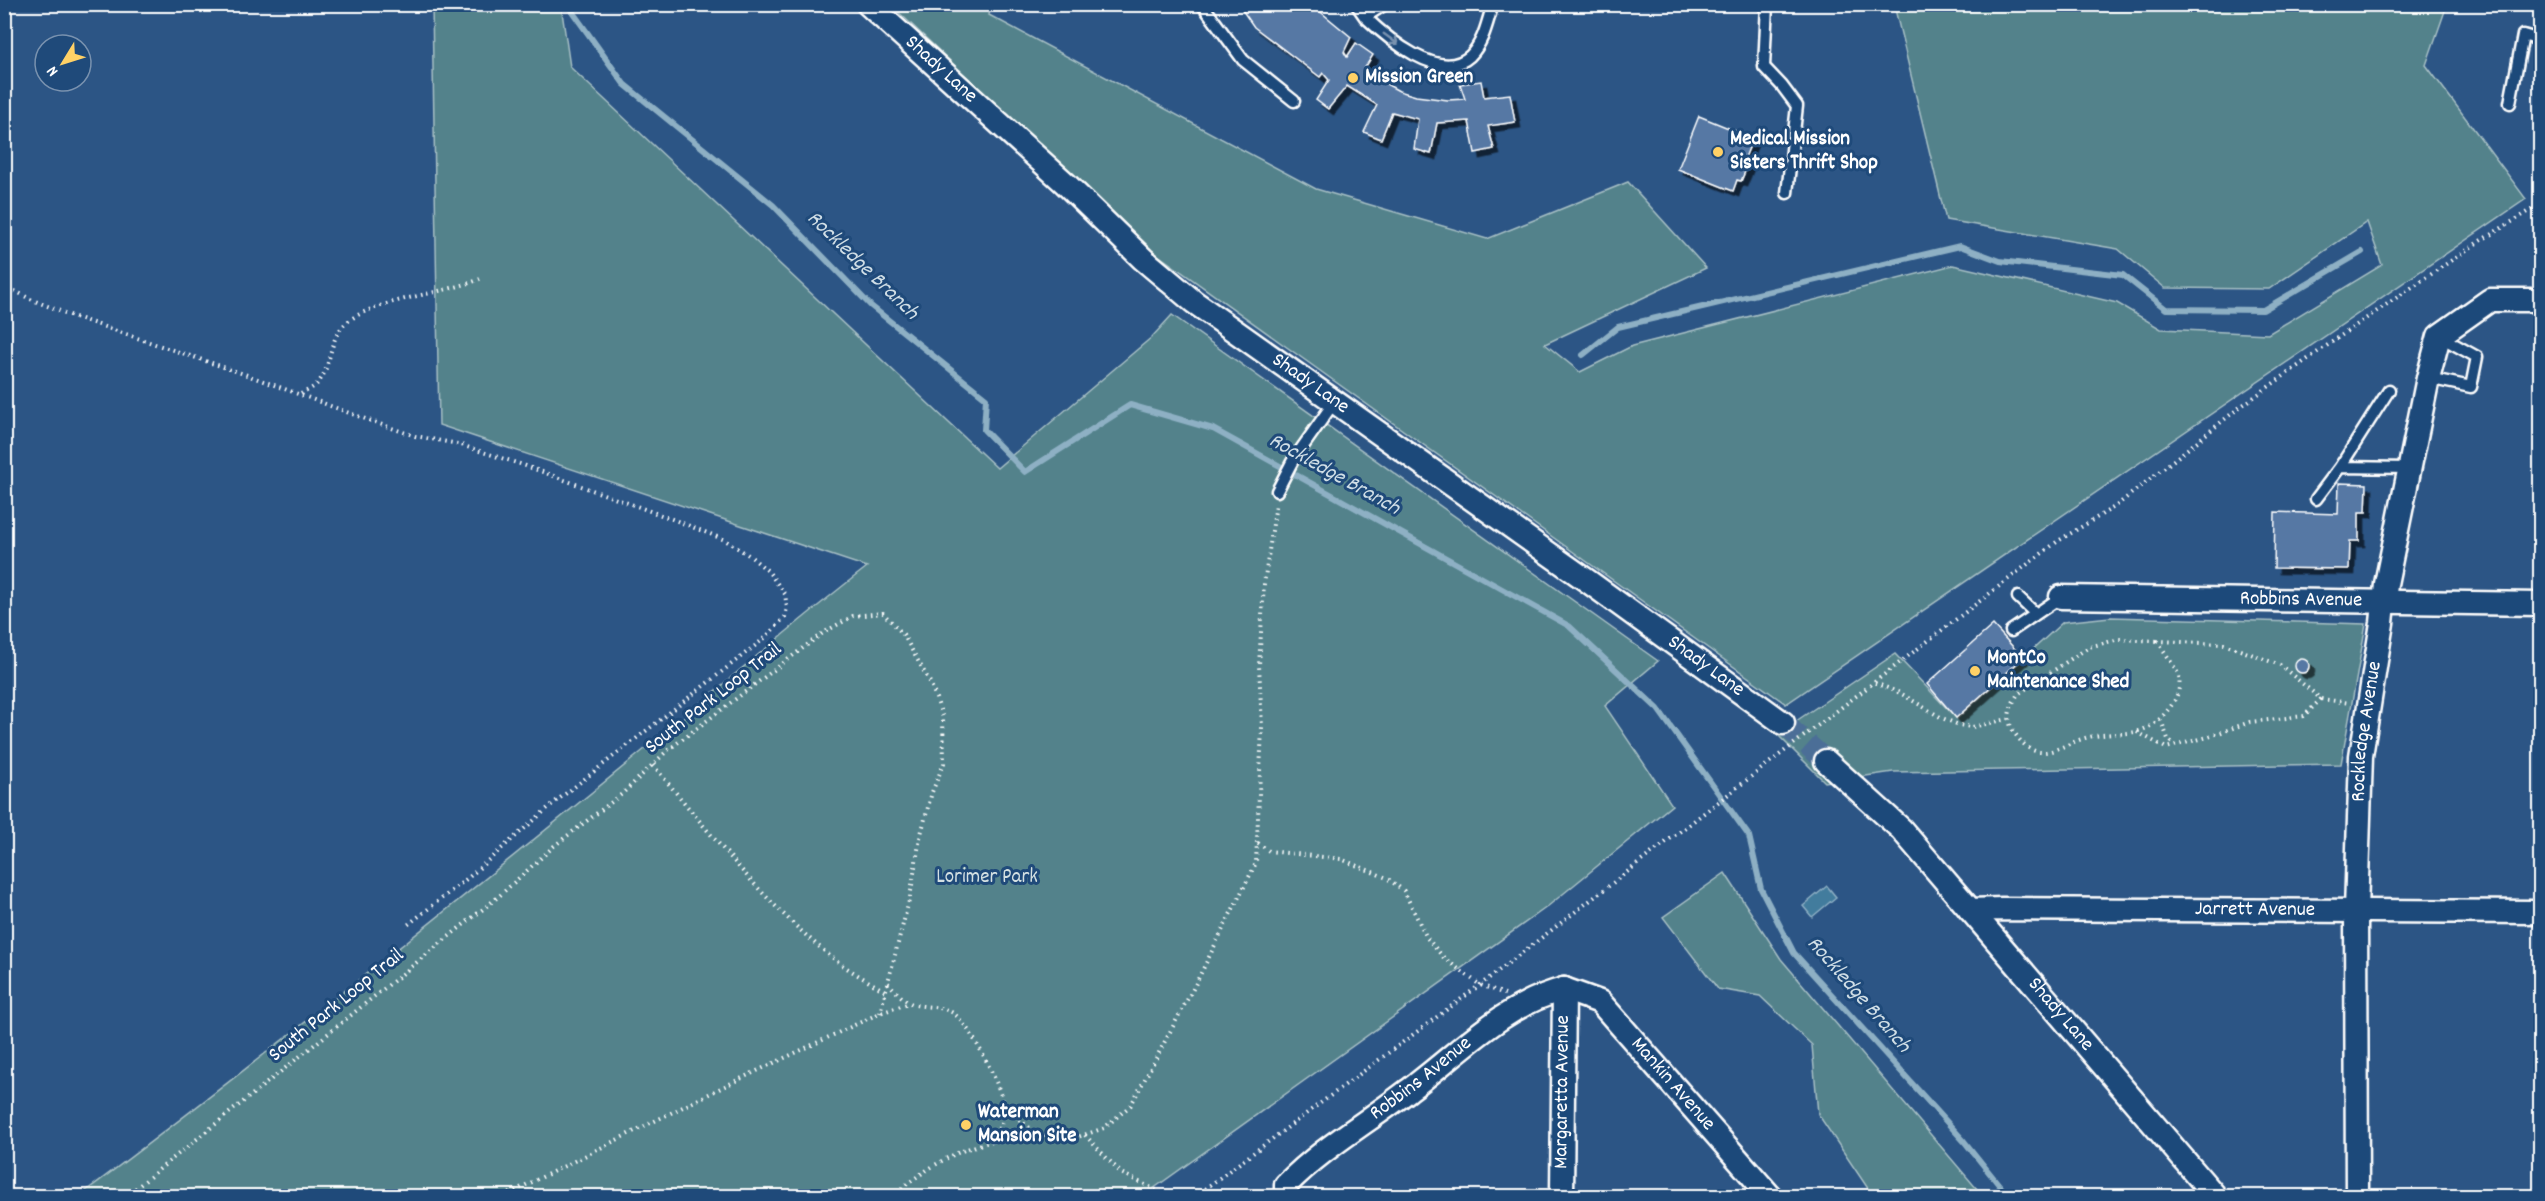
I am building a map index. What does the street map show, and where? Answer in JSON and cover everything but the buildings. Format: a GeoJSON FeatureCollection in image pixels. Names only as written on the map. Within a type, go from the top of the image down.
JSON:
{"type":"FeatureCollection","features":[{"type":"Feature","properties":{"kind":"street","name":"Shady Lane"},"geometry":{"type":"LineString","coordinates":[[868,4],[1065,183],[1143,259],[1194,302],[1783,723]]}},
{"type":"Feature","properties":{"kind":"street"},"geometry":{"type":"LineString","coordinates":[[2439,336],[2490,300],[2541,300]]}},
{"type":"Feature","properties":{"kind":"street","name":"Rockledge Avenue"},"geometry":{"type":"LineString","coordinates":[[2357,1197],[2356,911],[2361,756],[2384,603],[2409,468],[2427,378],[2439,336]]}},
{"type":"Feature","properties":{"kind":"street","name":"Robbins Avenue"},"geometry":{"type":"LineString","coordinates":[[2061,597],[2541,604]]}},
{"type":"Feature","properties":{"kind":"street","name":"Shady Lane"},"geometry":{"type":"LineString","coordinates":[[1826,760],[1901,829],[2215,1197]]}},
{"type":"Feature","properties":{"kind":"street","name":"Jarrett Avenue"},"geometry":{"type":"LineString","coordinates":[[1970,910],[2541,912]]}},
{"type":"Feature","properties":{"kind":"street","name":"Robbins Avenue"},"geometry":{"type":"LineString","coordinates":[[1286,1191],[1309,1161],[1408,1091],[1501,1016],[1540,995],[1564,989]]}},
{"type":"Feature","properties":{"kind":"street","name":"Margaretta Avenue"},"geometry":{"type":"LineString","coordinates":[[1562,1197],[1564,989]]}},
{"type":"Feature","properties":{"kind":"street","name":"Mankin Avenue"},"geometry":{"type":"LineString","coordinates":[[1564,989],[1600,1002],[1770,1197]]}},
{"type":"Feature","properties":{"kind":"lane"},"geometry":{"type":"LineString","coordinates":[[1202,4],[1243,60],[1294,101]]}},
{"type":"Feature","properties":{"kind":"lane"},"geometry":{"type":"LineString","coordinates":[[1356,4],[1390,41],[1436,64],[1454,64],[1469,57],[1482,40],[1493,4]]}},
{"type":"Feature","properties":{"kind":"lane"},"geometry":{"type":"LineString","coordinates":[[1365,16],[1385,4]]}},
{"type":"Feature","properties":{"kind":"lane"},"geometry":{"type":"LineString","coordinates":[[1767,4],[1764,67],[1797,106],[1787,193]]}},
{"type":"Feature","properties":{"kind":"lane"},"geometry":{"type":"LineString","coordinates":[[2510,103],[2523,34],[2541,40]]}},
{"type":"Feature","properties":{"kind":"lane"},"geometry":{"type":"LineString","coordinates":[[2427,378],[2471,387],[2477,357],[2439,336]]}},
{"type":"Feature","properties":{"kind":"lane"},"geometry":{"type":"LineString","coordinates":[[2316,499],[2340,467],[2389,390]]}},
{"type":"Feature","properties":{"kind":"lane"},"geometry":{"type":"LineString","coordinates":[[1277,491],[1292,462],[1335,401]]}},
{"type":"Feature","properties":{"kind":"lane"},"geometry":{"type":"LineString","coordinates":[[2340,467],[2409,468]]}},
{"type":"Feature","properties":{"kind":"lane"},"geometry":{"type":"LineString","coordinates":[[2018,597],[2036,614]]}},
{"type":"Feature","properties":{"kind":"lane"},"geometry":{"type":"LineString","coordinates":[[2012,631],[2061,597]]}},
{"type":"Feature","properties":{"kind":"path"},"geometry":{"type":"LineString","coordinates":[[1196,1197],[1480,985],[2058,542],[2116,506],[2240,407],[2446,264],[2541,205]]}},
{"type":"Feature","properties":{"kind":"path"},"geometry":{"type":"LineString","coordinates":[[301,394],[317,383],[326,368],[334,340],[344,325],[356,317],[382,306],[463,286],[480,279]]}},
{"type":"Feature","properties":{"kind":"path"},"geometry":{"type":"LineString","coordinates":[[4,285],[30,299],[75,317],[301,394],[382,425],[415,436],[458,444],[526,466],[707,532],[750,556],[768,571],[785,594],[785,617],[765,638],[555,802],[469,877],[405,927]]}},
{"type":"Feature","properties":{"kind":"path"},"geometry":{"type":"LineString","coordinates":[[504,1197],[712,1092],[879,1013],[910,1003],[939,1007],[953,1013],[965,1025],[980,1048],[1005,1108],[1036,1133],[1052,1137],[1078,1137],[1104,1128],[1131,1105],[1189,997],[1256,863],[1262,727],[1259,665],[1264,584],[1277,491]]}},
{"type":"Feature","properties":{"kind":"path","name":"South Park Loop Trail"},"geometry":{"type":"LineString","coordinates":[[126,1197],[498,897],[554,846],[622,794],[669,750],[823,633],[853,616],[883,614],[903,634],[931,684],[943,718],[944,763],[932,792],[920,838],[910,897],[879,1013]]}},
{"type":"Feature","properties":{"kind":"path"},"geometry":{"type":"LineString","coordinates":[[2158,641],[2179,674],[2176,695],[2161,720],[2148,729],[2091,737],[2055,751],[2035,752],[2021,743],[2011,729],[2008,719],[2011,704],[2018,694],[2089,647],[2118,639],[2224,644],[2280,666],[2321,699],[2369,706]]}},
{"type":"Feature","properties":{"kind":"path"},"geometry":{"type":"LineString","coordinates":[[1874,683],[1900,693],[1942,718],[1959,725],[1972,727],[2008,719]]}},
{"type":"Feature","properties":{"kind":"path"},"geometry":{"type":"LineString","coordinates":[[2137,732],[2166,748],[2250,722],[2304,716],[2321,699]]}},
{"type":"Feature","properties":{"kind":"path"},"geometry":{"type":"LineString","coordinates":[[2161,720],[2168,739],[2174,746]]}},
{"type":"Feature","properties":{"kind":"path"},"geometry":{"type":"LineString","coordinates":[[653,765],[709,832],[783,914],[843,965],[885,992]]}},
{"type":"Feature","properties":{"kind":"path"},"geometry":{"type":"LineString","coordinates":[[1257,842],[1269,851],[1341,859],[1387,878],[1404,891],[1427,938],[1444,958],[1480,985],[1504,993],[1519,1007]]}},
{"type":"Feature","properties":{"kind":"path"},"geometry":{"type":"LineString","coordinates":[[887,982],[910,1003]]}},
{"type":"Feature","properties":{"kind":"path"},"geometry":{"type":"LineString","coordinates":[[989,1143],[1002,1124],[1005,1108]]}},
{"type":"Feature","properties":{"kind":"path"},"geometry":{"type":"LineString","coordinates":[[892,1197],[923,1172],[964,1151],[1036,1133]]}},
{"type":"Feature","properties":{"kind":"path"},"geometry":{"type":"LineString","coordinates":[[1085,1134],[1121,1173],[1168,1197]]}},
{"type":"Feature","properties":{"kind":"green space","name":"Lorimer Park"},"geometry":{"type":"Polygon","coordinates":[[[432,5],[561,5],[570,67],[997,468],[1152,337],[1172,315],[1658,661],[1605,706],[1672,805],[1547,907],[1143,1196],[79,1196],[367,973],[867,567],[439,425],[432,5]]]}},
{"type":"Feature","properties":{"kind":"green space"},"geometry":{"type":"Polygon","coordinates":[[[891,5],[991,5],[989,15],[1316,189],[1487,239],[1628,182],[1706,268],[1545,344],[1580,372],[1632,346],[1953,265],[2117,303],[2161,329],[2268,334],[2382,265],[2367,222],[2269,289],[2165,288],[2118,249],[1946,220],[1894,5],[2447,5],[2426,65],[2526,199],[1786,704],[1144,245],[891,5]]]}},
{"type":"Feature","properties":{"kind":"green space"},"geometry":{"type":"Polygon","coordinates":[[[2110,617],[2366,624],[2341,764],[1893,772],[1825,782],[1777,734],[1895,654],[1957,719],[2063,622],[2110,617]]]}},
{"type":"Feature","properties":{"kind":"green space"},"geometry":{"type":"Polygon","coordinates":[[[1725,873],[1781,959],[1983,1196],[1873,1196],[1818,1114],[1812,1045],[1760,996],[1718,989],[1663,917],[1725,873]]]}},
{"type":"Feature","properties":{"kind":"water"},"geometry":{"type":"Polygon","coordinates":[[[1827,886],[1836,897],[1812,917],[1803,906],[1827,886]]]}},
{"type":"Feature","properties":{"kind":"waterway","name":"Rockledge Branch"},"geometry":{"type":"LineString","coordinates":[[571,4],[569,7],[624,84],[773,205],[871,306],[986,398],[984,430],[1025,472],[1130,405],[1213,429],[1569,626],[1658,709],[1749,836],[1761,889],[1794,953],[1964,1141],[2008,1196]]}},
{"type":"Feature","properties":{"kind":"waterway"},"geometry":{"type":"LineString","coordinates":[[1583,355],[1618,327],[1960,246],[2000,261],[2123,275],[2166,309],[2263,310],[2362,252]]}},
{"type":"Feature","properties":{"kind":"tunnel"},"geometry":{"type":"LineString","coordinates":[[1783,723],[1826,761]]}},
{"type":"Feature","properties":{"kind":"place","name":"Mission Green"},"geometry":{"type":"Point","coordinates":[1353,78]}},
{"type":"Feature","properties":{"kind":"place","name":"Medical Mission Sisters Thrift Shop"},"geometry":{"type":"Point","coordinates":[1718,152]}},
{"type":"Feature","properties":{"kind":"place","name":"MontCo Maintenance Shed"},"geometry":{"type":"Point","coordinates":[1975,671]}},
{"type":"Feature","properties":{"kind":"place","name":"Waterman Mansion Site"},"geometry":{"type":"Point","coordinates":[966,1125]}}]}
